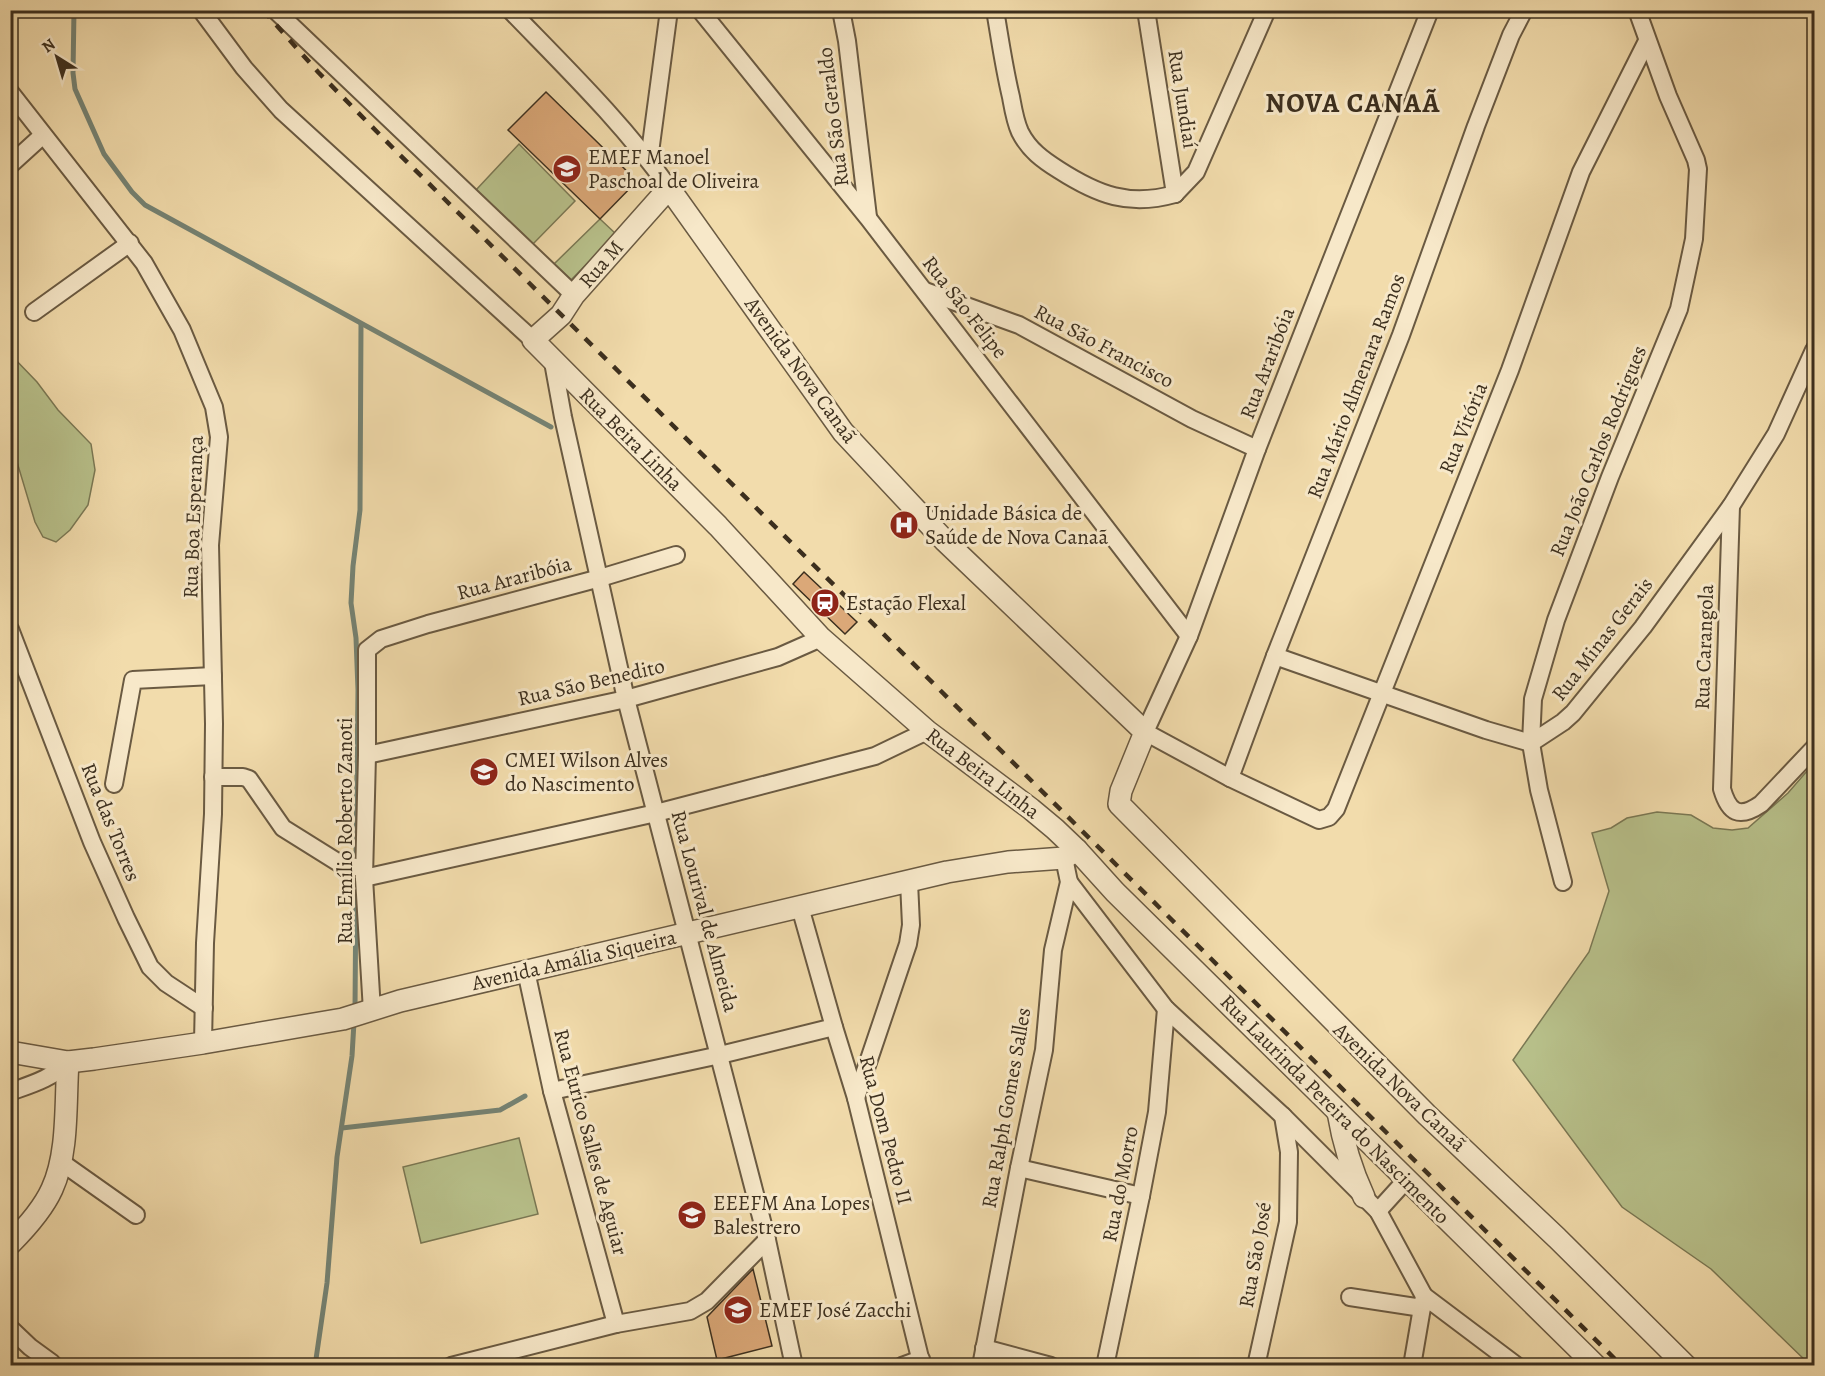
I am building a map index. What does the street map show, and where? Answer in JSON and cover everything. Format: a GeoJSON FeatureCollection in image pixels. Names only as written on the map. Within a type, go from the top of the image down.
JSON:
{"type":"FeatureCollection","features":[{"type":"Feature","properties":{"kind":"street","name":"Rua Beira Linha"},"geometry":{"type":"LineString","coordinates":[[201,10],[244,68],[281,110],[533,340],[718,526],[821,638],[927,731],[1031,809],[1071,854]]}},
{"type":"Feature","properties":{"kind":"street"},"geometry":{"type":"LineString","coordinates":[[275,10],[574,295]]}},
{"type":"Feature","properties":{"kind":"street","name":"Avenida Nova Canaã"},"geometry":{"type":"LineString","coordinates":[[510,10],[589,92],[649,160],[843,432],[945,541],[1145,732],[1121,791],[1119,804],[1254,943],[1427,1115],[1686,1365]]}},
{"type":"Feature","properties":{"kind":"street"},"geometry":{"type":"LineString","coordinates":[[649,160],[669,10]]}},
{"type":"Feature","properties":{"kind":"street","name":"Rua São Felipe"},"geometry":{"type":"LineString","coordinates":[[700,10],[868,218],[1189,636]]}},
{"type":"Feature","properties":{"kind":"street","name":"Rua São Geraldo"},"geometry":{"type":"LineString","coordinates":[[841,10],[847,41],[868,218]]}},
{"type":"Feature","properties":{"kind":"street"},"geometry":{"type":"LineString","coordinates":[[995,10],[1016,120],[1028,145],[1040,158],[1081,184],[1110,197],[1143,200],[1155,200],[1175,194],[1196,172],[1267,10]]}},
{"type":"Feature","properties":{"kind":"street","name":"Rua Jundiaí"},"geometry":{"type":"LineString","coordinates":[[1146,10],[1175,194]]}},
{"type":"Feature","properties":{"kind":"street","name":"Rua Araribóia"},"geometry":{"type":"LineString","coordinates":[[1145,732],[1189,636],[1257,449],[1430,10]]}},
{"type":"Feature","properties":{"kind":"street","name":"Rua Mário Almenara Ramos"},"geometry":{"type":"LineString","coordinates":[[1230,778],[1275,656],[1401,335],[1511,34],[1524,10]]}},
{"type":"Feature","properties":{"kind":"street","name":"Rua João Carlos Rodrigues"},"geometry":{"type":"LineString","coordinates":[[1563,882],[1539,790],[1531,743],[1533,699],[1549,641],[1610,477],[1678,309],[1694,239],[1698,170],[1696,159],[1647,41],[1637,10]]}},
{"type":"Feature","properties":{"kind":"street","name":"Rua Vitória"},"geometry":{"type":"LineString","coordinates":[[1230,778],[1314,819],[1324,819],[1336,809],[1510,370],[1581,172],[1647,41]]}},
{"type":"Feature","properties":{"kind":"street","name":"Rua Boa Esperança"},"geometry":{"type":"LineString","coordinates":[[10,92],[144,263],[182,330],[214,407],[219,436],[210,545],[213,777],[203,1043]]}},
{"type":"Feature","properties":{"kind":"street"},"geometry":{"type":"LineString","coordinates":[[10,165],[43,135]]}},
{"type":"Feature","properties":{"kind":"street","name":"Rua M"},"geometry":{"type":"LineString","coordinates":[[533,340],[561,315],[574,295],[669,188]]}},
{"type":"Feature","properties":{"kind":"street"},"geometry":{"type":"LineString","coordinates":[[34,312],[130,243]]}},
{"type":"Feature","properties":{"kind":"street","name":"Rua São Francisco"},"geometry":{"type":"LineString","coordinates":[[925,291],[1019,325],[1192,419],[1257,449]]}},
{"type":"Feature","properties":{"kind":"street","name":"Rua Minas Gerais"},"geometry":{"type":"LineString","coordinates":[[1531,743],[1573,714],[1643,627],[1731,506],[1776,434],[1815,350]]}},
{"type":"Feature","properties":{"kind":"street","name":"Rua Lourival de Almeida"},"geometry":{"type":"LineString","coordinates":[[553,362],[563,417],[626,699],[767,1240],[794,1365]]}},
{"type":"Feature","properties":{"kind":"street","name":"Rua Carangola"},"geometry":{"type":"LineString","coordinates":[[1731,506],[1722,789],[1726,803],[1740,813],[1752,810],[1761,804],[1815,748]]}},
{"type":"Feature","properties":{"kind":"street","name":"Rua Araribóia"},"geometry":{"type":"LineString","coordinates":[[367,650],[381,639],[428,624],[600,578],[675,555]]}},
{"type":"Feature","properties":{"kind":"street","name":"Rua das Torres"},"geometry":{"type":"LineString","coordinates":[[10,629],[92,842],[126,918],[156,974],[204,1008]]}},
{"type":"Feature","properties":{"kind":"street","name":"Rua São Benedito"},"geometry":{"type":"LineString","coordinates":[[367,755],[626,699],[778,657],[821,638]]}},
{"type":"Feature","properties":{"kind":"street","name":"Rua Emílio Roberto Zanoti"},"geometry":{"type":"LineString","coordinates":[[367,650],[364,874],[369,1012]]}},
{"type":"Feature","properties":{"kind":"street"},"geometry":{"type":"LineString","coordinates":[[1275,656],[1486,730],[1531,743]]}},
{"type":"Feature","properties":{"kind":"street"},"geometry":{"type":"LineString","coordinates":[[114,784],[133,680],[213,676]]}},
{"type":"Feature","properties":{"kind":"street"},"geometry":{"type":"LineString","coordinates":[[213,777],[249,779],[283,828],[339,862],[364,874],[656,813],[875,756],[927,731]]}},
{"type":"Feature","properties":{"kind":"street"},"geometry":{"type":"LineString","coordinates":[[1145,732],[1230,778]]}},
{"type":"Feature","properties":{"kind":"street","name":"Avenida Amália Siqueira"},"geometry":{"type":"LineString","coordinates":[[10,1052],[68,1062],[203,1043],[343,1019],[400,1001],[947,872],[1071,854]]}},
{"type":"Feature","properties":{"kind":"street","name":"Rua Ralph Gomes Salles"},"geometry":{"type":"LineString","coordinates":[[981,1365],[1044,1050],[1053,950],[1069,882],[1071,854]]}},
{"type":"Feature","properties":{"kind":"street","name":"Rua Laurinda Pereira do Nascimento"},"geometry":{"type":"LineString","coordinates":[[1071,854],[1115,892],[1596,1365]]}},
{"type":"Feature","properties":{"kind":"street"},"geometry":{"type":"LineString","coordinates":[[856,1098],[908,944],[911,925],[909,882]]}},
{"type":"Feature","properties":{"kind":"street"},"geometry":{"type":"LineString","coordinates":[[1069,882],[1166,1009],[1283,1116],[1371,1204]]}},
{"type":"Feature","properties":{"kind":"street","name":"Rua Dom Pedro II"},"geometry":{"type":"LineString","coordinates":[[800,907],[856,1098],[921,1362]]}},
{"type":"Feature","properties":{"kind":"street","name":"Rua Eurico Salles de Aguiar"},"geometry":{"type":"LineString","coordinates":[[526,971],[552,1091],[616,1324]]}},
{"type":"Feature","properties":{"kind":"street","name":"Rua do Morro"},"geometry":{"type":"LineString","coordinates":[[1105,1365],[1157,1112],[1166,1009]]}},
{"type":"Feature","properties":{"kind":"street"},"geometry":{"type":"LineString","coordinates":[[552,1091],[720,1055],[834,1027]]}},
{"type":"Feature","properties":{"kind":"street"},"geometry":{"type":"LineString","coordinates":[[10,1092],[46,1079],[68,1062]]}},
{"type":"Feature","properties":{"kind":"street"},"geometry":{"type":"LineString","coordinates":[[10,1244],[47,1198],[61,1162],[68,1062]]}},
{"type":"Feature","properties":{"kind":"street"},"geometry":{"type":"LineString","coordinates":[[1338,1112],[1348,1159],[1423,1302],[1517,1365]]}},
{"type":"Feature","properties":{"kind":"street","name":"Rua São José"},"geometry":{"type":"LineString","coordinates":[[1256,1365],[1288,1222],[1289,1152],[1283,1116]]}},
{"type":"Feature","properties":{"kind":"street"},"geometry":{"type":"LineString","coordinates":[[61,1162],[136,1215]]}},
{"type":"Feature","properties":{"kind":"street"},"geometry":{"type":"LineString","coordinates":[[1019,1168],[1141,1196]]}},
{"type":"Feature","properties":{"kind":"street"},"geometry":{"type":"LineString","coordinates":[[1371,1204],[1407,1179]]}},
{"type":"Feature","properties":{"kind":"street"},"geometry":{"type":"LineString","coordinates":[[451,1365],[616,1324],[690,1311],[707,1301],[767,1240]]}},
{"type":"Feature","properties":{"kind":"street"},"geometry":{"type":"LineString","coordinates":[[1350,1297],[1423,1302]]}},
{"type":"Feature","properties":{"kind":"street"},"geometry":{"type":"LineString","coordinates":[[1412,1365],[1423,1302]]}},
{"type":"Feature","properties":{"kind":"street"},"geometry":{"type":"LineString","coordinates":[[10,1328],[52,1363]]}},
{"type":"Feature","properties":{"kind":"street"},"geometry":{"type":"LineString","coordinates":[[984,1348],[1051,1365]]}},
{"type":"Feature","properties":{"kind":"street"},"geometry":{"type":"LineString","coordinates":[[902,1365],[921,1362]]}},
{"type":"Feature","properties":{"kind":"green space"},"geometry":{"type":"Polygon","coordinates":[[[519,144],[575,201],[533,244],[476,190],[519,144]]]}},
{"type":"Feature","properties":{"kind":"green space"},"geometry":{"type":"Polygon","coordinates":[[[600,219],[616,234],[571,280],[554,264],[600,219]]]}},
{"type":"Feature","properties":{"kind":"green space"},"geometry":{"type":"Polygon","coordinates":[[[11,355],[37,382],[58,410],[91,444],[95,470],[88,505],[70,530],[56,542],[43,537],[35,522],[11,442],[11,355]]]}},
{"type":"Feature","properties":{"kind":"green space"},"geometry":{"type":"Polygon","coordinates":[[[1814,763],[1814,1365],[1811,1366],[1711,1269],[1622,1207],[1513,1060],[1589,952],[1609,891],[1592,833],[1611,828],[1627,818],[1657,812],[1691,815],[1713,828],[1732,830],[1748,828],[1788,793],[1814,763]]]}},
{"type":"Feature","properties":{"kind":"green space"},"geometry":{"type":"Polygon","coordinates":[[[519,1138],[538,1214],[421,1243],[403,1167],[519,1138]]]}},
{"type":"Feature","properties":{"kind":"building"},"geometry":{"type":"Polygon","coordinates":[[[546,92],[637,181],[600,219],[508,130],[546,92]]]}},
{"type":"Feature","properties":{"kind":"building","name":"Estação Flexal"},"geometry":{"type":"Polygon","coordinates":[[[804,572],[857,622],[845,634],[793,584],[804,572]]]}},
{"type":"Feature","properties":{"kind":"building","name":"EMEF José Zacchi"},"geometry":{"type":"Polygon","coordinates":[[[753,1269],[772,1346],[717,1360],[707,1317],[753,1269]]]}},
{"type":"Feature","properties":{"kind":"waterway"},"geometry":{"type":"LineString","coordinates":[[74,10],[75,89],[104,154],[132,192],[145,205],[551,427]]}},
{"type":"Feature","properties":{"kind":"waterway"},"geometry":{"type":"LineString","coordinates":[[356,855],[358,690],[356,638],[351,603],[360,510],[361,324]]}},
{"type":"Feature","properties":{"kind":"waterway"},"geometry":{"type":"LineString","coordinates":[[355,1009],[356,878]]}},
{"type":"Feature","properties":{"kind":"waterway"},"geometry":{"type":"LineString","coordinates":[[315,1366],[327,1283],[337,1157],[352,1056],[354,1022]]}},
{"type":"Feature","properties":{"kind":"waterway"},"geometry":{"type":"LineString","coordinates":[[342,1128],[500,1110],[525,1096]]}},
{"type":"Feature","properties":{"kind":"railway"},"geometry":{"type":"LineString","coordinates":[[263,10],[318,72],[393,148],[1622,1366]]}},
{"type":"Feature","properties":{"kind":"place","name":"EMEF Manoel Paschoal de Oliveira"},"geometry":{"type":"Point","coordinates":[567,169]}},
{"type":"Feature","properties":{"kind":"place","name":"Unidade Básica de Saúde de Nova Canaã"},"geometry":{"type":"Point","coordinates":[904,525]}},
{"type":"Feature","properties":{"kind":"place","name":"Estação Flexal"},"geometry":{"type":"Point","coordinates":[825,603]}},
{"type":"Feature","properties":{"kind":"place","name":"CMEI Wilson Alves do Nascimento"},"geometry":{"type":"Point","coordinates":[484,772]}},
{"type":"Feature","properties":{"kind":"place","name":"EEEFM Ana Lopes Balestrero"},"geometry":{"type":"Point","coordinates":[692,1215]}},
{"type":"Feature","properties":{"kind":"place","name":"EMEF José Zacchi"},"geometry":{"type":"Point","coordinates":[738,1310]}},
{"type":"Feature","properties":{"kind":"district","name":"NOVA CANAÃ"},"geometry":{"type":"Point","coordinates":[1353,103]}}]}
